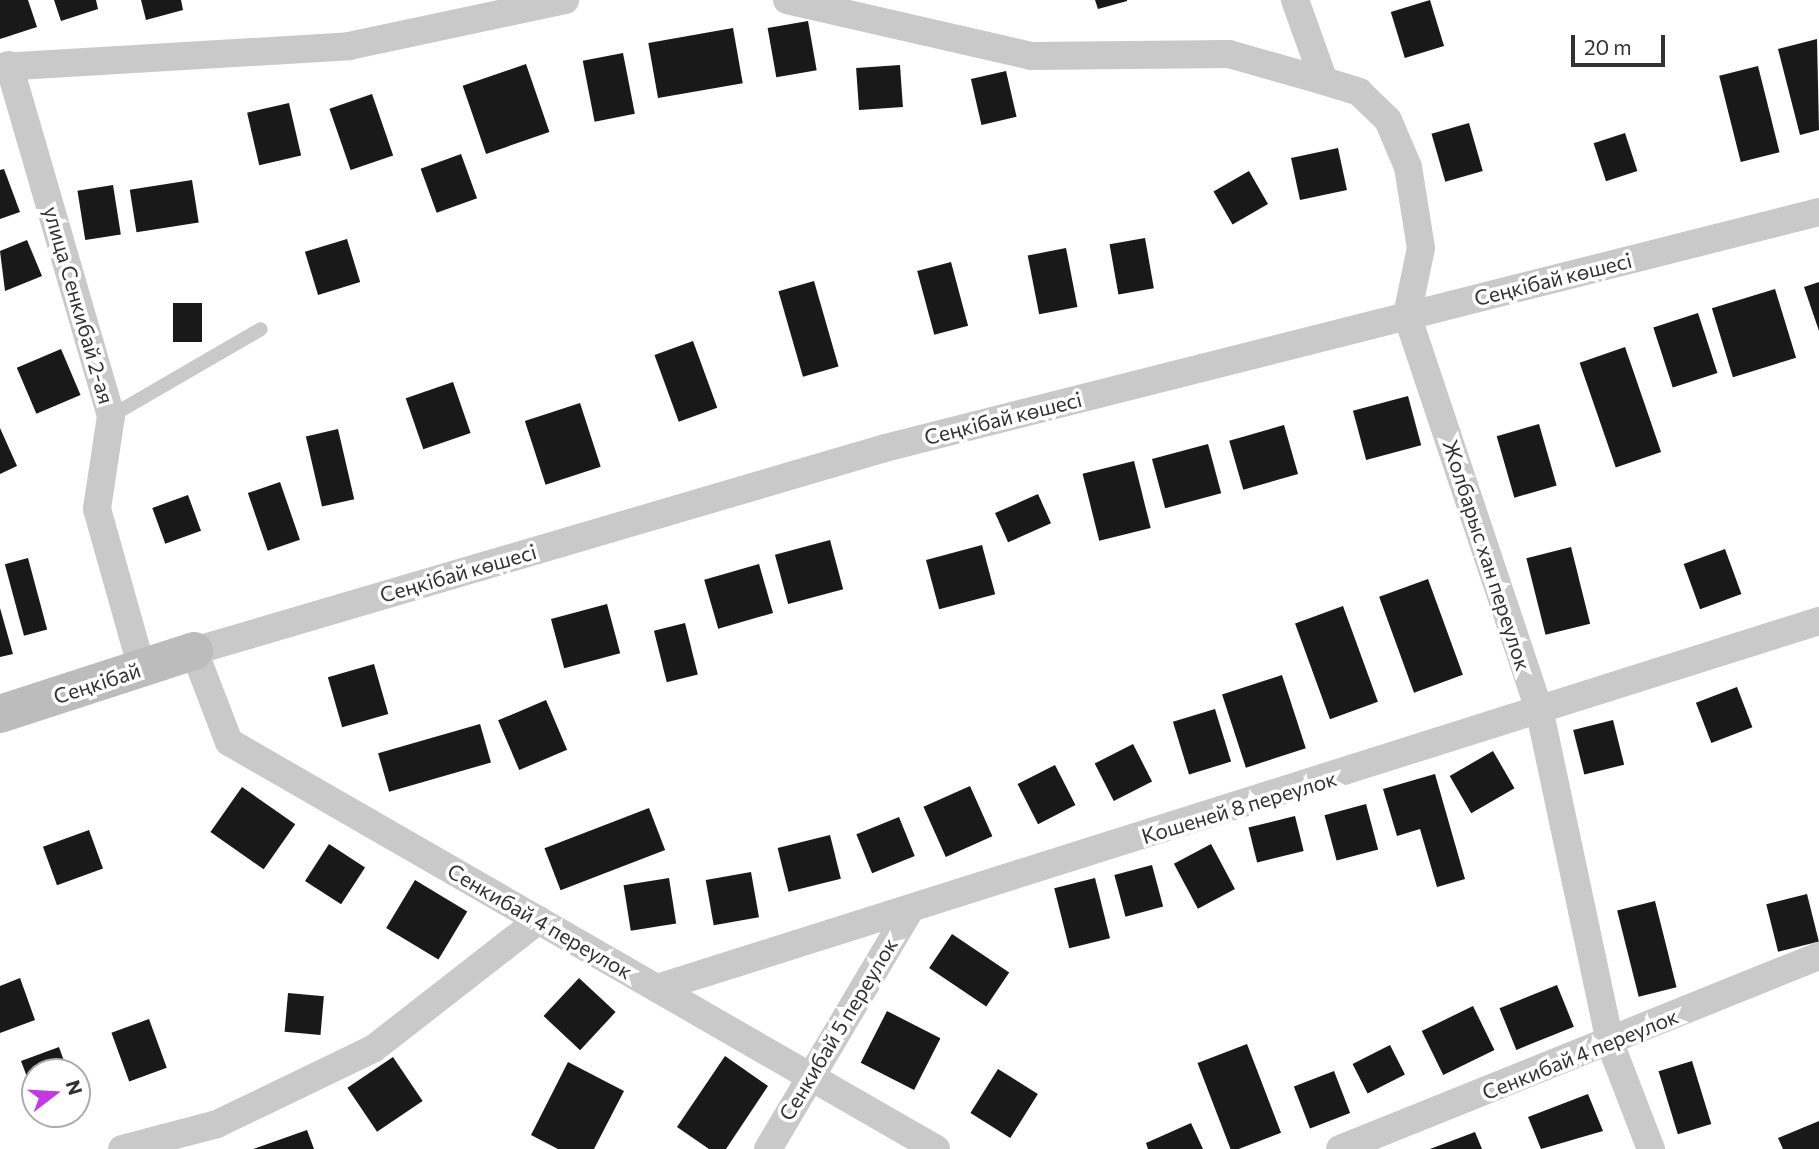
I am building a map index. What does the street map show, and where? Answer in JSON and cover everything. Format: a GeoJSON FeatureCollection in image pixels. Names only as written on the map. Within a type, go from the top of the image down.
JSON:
{"type":"FeatureCollection","features":[{"type":"Feature","properties":{"kind":"street","name":"улица Сенкибай 2-ая"},"geometry":{"type":"LineString","coordinates":[[142,669],[97,509],[111,416],[5,66],[349,46],[565,0]]}},
{"type":"Feature","properties":{"kind":"street"},"geometry":{"type":"LineString","coordinates":[[787,0],[1031,56],[1229,54],[1324,81]]}},
{"type":"Feature","properties":{"kind":"street"},"geometry":{"type":"LineString","coordinates":[[1295,0],[1324,81]]}},
{"type":"Feature","properties":{"kind":"street","name":"Жолбарыс хан переулок"},"geometry":{"type":"LineString","coordinates":[[1324,81],[1359,92],[1388,120],[1408,167],[1421,248],[1408,315],[1540,713],[1610,1043],[1651,1149]]}},
{"type":"Feature","properties":{"kind":"street","name":"Сеңкібай көшесі"},"geometry":{"type":"LineString","coordinates":[[194,651],[885,448],[1819,212]]}},
{"type":"Feature","properties":{"kind":"street","name":"Кошеней 8 переулок"},"geometry":{"type":"LineString","coordinates":[[657,988],[1540,713],[1819,621]]}},
{"type":"Feature","properties":{"kind":"street","name":"Сеңкібай"},"geometry":{"type":"LineString","coordinates":[[0,714],[194,651]]}},
{"type":"Feature","properties":{"kind":"street","name":"Сенкибай 4 переулок"},"geometry":{"type":"LineString","coordinates":[[194,651],[229,742],[936,1149]]}},
{"type":"Feature","properties":{"kind":"street","name":"Сенкибай 5 переулок"},"geometry":{"type":"LineString","coordinates":[[768,1149],[807,1075],[910,909]]}},
{"type":"Feature","properties":{"kind":"street"},"geometry":{"type":"LineString","coordinates":[[122,1149],[217,1124],[373,1049],[539,920]]}},
{"type":"Feature","properties":{"kind":"street","name":"Сенкибай 4 переулок"},"geometry":{"type":"LineString","coordinates":[[1340,1149],[1610,1043],[1819,956]]}},
{"type":"Feature","properties":{"kind":"lane"},"geometry":{"type":"LineString","coordinates":[[111,416],[261,329]]}},
{"type":"Feature","properties":{"kind":"building"},"geometry":{"type":"Polygon","coordinates":[[[0,0],[28,0],[37,27],[0,39],[0,0]]]}},
{"type":"Feature","properties":{"kind":"building"},"geometry":{"type":"Polygon","coordinates":[[[54,0],[96,0],[98,9],[61,21],[54,0]]]}},
{"type":"Feature","properties":{"kind":"building"},"geometry":{"type":"Polygon","coordinates":[[[141,0],[181,0],[183,10],[146,20],[141,0]]]}},
{"type":"Feature","properties":{"kind":"building"},"geometry":{"type":"Polygon","coordinates":[[[1095,0],[1127,0],[1127,1],[1098,9],[1095,0]]]}},
{"type":"Feature","properties":{"kind":"building"},"geometry":{"type":"Polygon","coordinates":[[[1430,0],[1444,46],[1405,58],[1391,12],[1430,0]]]}},
{"type":"Feature","properties":{"kind":"building"},"geometry":{"type":"Polygon","coordinates":[[[808,21],[817,70],[776,77],[768,28],[808,21]]]}},
{"type":"Feature","properties":{"kind":"building"},"geometry":{"type":"Polygon","coordinates":[[[733,28],[743,83],[658,98],[648,43],[733,28]]]}},
{"type":"Feature","properties":{"kind":"building"},"geometry":{"type":"Polygon","coordinates":[[[1817,39],[1819,130],[1800,135],[1778,49],[1817,39]]]}},
{"type":"Feature","properties":{"kind":"building"},"geometry":{"type":"Polygon","coordinates":[[[623,53],[635,114],[595,122],[583,61],[623,53]]]}},
{"type":"Feature","properties":{"kind":"building"},"geometry":{"type":"Polygon","coordinates":[[[526,64],[549,132],[486,154],[463,86],[526,64]]]}},
{"type":"Feature","properties":{"kind":"building"},"geometry":{"type":"Polygon","coordinates":[[[900,65],[903,107],[859,110],[856,68],[900,65]]]}},
{"type":"Feature","properties":{"kind":"building"},"geometry":{"type":"Polygon","coordinates":[[[1758,66],[1780,152],[1741,162],[1719,76],[1758,66]]]}},
{"type":"Feature","properties":{"kind":"building"},"geometry":{"type":"Polygon","coordinates":[[[1006,71],[1017,117],[981,125],[971,79],[1006,71]]]}},
{"type":"Feature","properties":{"kind":"building"},"geometry":{"type":"Polygon","coordinates":[[[372,94],[393,155],[351,170],[329,109],[372,94]]]}},
{"type":"Feature","properties":{"kind":"building"},"geometry":{"type":"Polygon","coordinates":[[[289,103],[301,156],[259,165],[247,113],[289,103]]]}},
{"type":"Feature","properties":{"kind":"building"},"geometry":{"type":"Polygon","coordinates":[[[1469,123],[1483,171],[1445,182],[1432,134],[1469,123]]]}},
{"type":"Feature","properties":{"kind":"building"},"geometry":{"type":"Polygon","coordinates":[[[1625,133],[1637,171],[1606,181],[1594,143],[1625,133]]]}},
{"type":"Feature","properties":{"kind":"building"},"geometry":{"type":"Polygon","coordinates":[[[1338,148],[1347,190],[1300,200],[1291,158],[1338,148]]]}},
{"type":"Feature","properties":{"kind":"building"},"geometry":{"type":"Polygon","coordinates":[[[461,154],[477,198],[437,213],[421,169],[461,154]]]}},
{"type":"Feature","properties":{"kind":"building"},"geometry":{"type":"Polygon","coordinates":[[[4,169],[20,212],[0,219],[0,170],[4,169]]]}},
{"type":"Feature","properties":{"kind":"building"},"geometry":{"type":"Polygon","coordinates":[[[1249,171],[1268,204],[1232,224],[1213,192],[1249,171]]]}},
{"type":"Feature","properties":{"kind":"building"},"geometry":{"type":"Polygon","coordinates":[[[192,180],[199,222],[137,232],[130,190],[192,180]]]}},
{"type":"Feature","properties":{"kind":"building"},"geometry":{"type":"Polygon","coordinates":[[[113,185],[121,234],[85,240],[77,191],[113,185]]]}},
{"type":"Feature","properties":{"kind":"building"},"geometry":{"type":"Polygon","coordinates":[[[1145,238],[1154,288],[1118,294],[1110,244],[1145,238]]]}},
{"type":"Feature","properties":{"kind":"building"},"geometry":{"type":"Polygon","coordinates":[[[347,239],[360,282],[318,295],[305,252],[347,239]]]}},
{"type":"Feature","properties":{"kind":"building"},"geometry":{"type":"Polygon","coordinates":[[[27,240],[42,276],[5,291],[0,251],[27,240]]]}},
{"type":"Feature","properties":{"kind":"building"},"geometry":{"type":"Polygon","coordinates":[[[1066,248],[1077,307],[1039,314],[1028,255],[1066,248]]]}},
{"type":"Feature","properties":{"kind":"building"},"geometry":{"type":"Polygon","coordinates":[[[951,262],[968,326],[934,335],[917,271],[951,262]]]}},
{"type":"Feature","properties":{"kind":"building"},"geometry":{"type":"Polygon","coordinates":[[[814,281],[839,367],[803,377],[778,291],[814,281]]]}},
{"type":"Feature","properties":{"kind":"building"},"geometry":{"type":"Polygon","coordinates":[[[1819,282],[1819,331],[1804,287],[1819,282]]]}},
{"type":"Feature","properties":{"kind":"building"},"geometry":{"type":"Polygon","coordinates":[[[1775,289],[1796,358],[1733,377],[1712,308],[1775,289]]]}},
{"type":"Feature","properties":{"kind":"building"},"geometry":{"type":"Polygon","coordinates":[[[173,303],[202,303],[202,342],[173,342],[173,303]]]}},
{"type":"Feature","properties":{"kind":"building"},"geometry":{"type":"Polygon","coordinates":[[[1698,313],[1717,373],[1673,387],[1653,328],[1698,313]]]}},
{"type":"Feature","properties":{"kind":"building"},"geometry":{"type":"Polygon","coordinates":[[[693,341],[717,408],[679,422],[654,355],[693,341]]]}},
{"type":"Feature","properties":{"kind":"building"},"geometry":{"type":"Polygon","coordinates":[[[1625,347],[1661,452],[1616,468],[1580,363],[1625,347]]]}},
{"type":"Feature","properties":{"kind":"building"},"geometry":{"type":"Polygon","coordinates":[[[61,349],[81,395],[36,414],[17,368],[61,349]]]}},
{"type":"Feature","properties":{"kind":"building"},"geometry":{"type":"Polygon","coordinates":[[[453,382],[471,433],[423,449],[406,398],[453,382]]]}},
{"type":"Feature","properties":{"kind":"building"},"geometry":{"type":"Polygon","coordinates":[[[1408,396],[1421,445],[1366,460],[1353,411],[1408,396]]]}},
{"type":"Feature","properties":{"kind":"building"},"geometry":{"type":"Polygon","coordinates":[[[580,403],[601,467],[546,485],[525,421],[580,403]]]}},
{"type":"Feature","properties":{"kind":"building"},"geometry":{"type":"Polygon","coordinates":[[[1539,424],[1557,486],[1514,498],[1497,436],[1539,424]]]}},
{"type":"Feature","properties":{"kind":"building"},"geometry":{"type":"Polygon","coordinates":[[[1284,425],[1298,474],[1243,490],[1229,441],[1284,425]]]}},
{"type":"Feature","properties":{"kind":"building"},"geometry":{"type":"Polygon","coordinates":[[[0,428],[17,466],[0,474],[0,428]]]}},
{"type":"Feature","properties":{"kind":"building"},"geometry":{"type":"Polygon","coordinates":[[[338,429],[354,499],[322,507],[306,436],[338,429]]]}},
{"type":"Feature","properties":{"kind":"building"},"geometry":{"type":"Polygon","coordinates":[[[1208,444],[1221,493],[1165,508],[1152,459],[1208,444]]]}},
{"type":"Feature","properties":{"kind":"building"},"geometry":{"type":"Polygon","coordinates":[[[1134,461],[1151,528],[1099,541],[1083,474],[1134,461]]]}},
{"type":"Feature","properties":{"kind":"building"},"geometry":{"type":"Polygon","coordinates":[[[280,482],[300,540],[268,551],[248,493],[280,482]]]}},
{"type":"Feature","properties":{"kind":"building"},"geometry":{"type":"Polygon","coordinates":[[[1038,494],[1051,523],[1008,542],[995,513],[1038,494]]]}},
{"type":"Feature","properties":{"kind":"building"},"geometry":{"type":"Polygon","coordinates":[[[188,495],[201,531],[165,544],[152,508],[188,495]]]}},
{"type":"Feature","properties":{"kind":"building"},"geometry":{"type":"Polygon","coordinates":[[[830,540],[843,589],[788,604],[775,555],[830,540]]]}},
{"type":"Feature","properties":{"kind":"building"},"geometry":{"type":"Polygon","coordinates":[[[982,545],[995,594],[939,609],[926,560],[982,545]]]}},
{"type":"Feature","properties":{"kind":"building"},"geometry":{"type":"Polygon","coordinates":[[[1571,547],[1590,624],[1545,635],[1526,558],[1571,547]]]}},
{"type":"Feature","properties":{"kind":"building"},"geometry":{"type":"Polygon","coordinates":[[[1725,549],[1741,594],[1700,609],[1684,564],[1725,549]]]}},
{"type":"Feature","properties":{"kind":"building"},"geometry":{"type":"Polygon","coordinates":[[[28,558],[47,629],[24,636],[5,564],[28,558]]]}},
{"type":"Feature","properties":{"kind":"building"},"geometry":{"type":"Polygon","coordinates":[[[759,564],[773,613],[718,629],[704,580],[759,564]]]}},
{"type":"Feature","properties":{"kind":"building"},"geometry":{"type":"Polygon","coordinates":[[[1428,579],[1463,675],[1414,693],[1379,597],[1428,579]]]}},
{"type":"Feature","properties":{"kind":"building"},"geometry":{"type":"Polygon","coordinates":[[[607,604],[620,653],[564,668],[551,619],[607,604]]]}},
{"type":"Feature","properties":{"kind":"building"},"geometry":{"type":"Polygon","coordinates":[[[1343,606],[1378,702],[1330,719],[1295,623],[1343,606]]]}},
{"type":"Feature","properties":{"kind":"building"},"geometry":{"type":"Polygon","coordinates":[[[0,608],[13,654],[0,657],[0,608]]]}},
{"type":"Feature","properties":{"kind":"building"},"geometry":{"type":"Polygon","coordinates":[[[685,623],[698,674],[667,682],[654,631],[685,623]]]}},
{"type":"Feature","properties":{"kind":"building"},"geometry":{"type":"Polygon","coordinates":[[[374,664],[388,714],[342,727],[328,677],[374,664]]]}},
{"type":"Feature","properties":{"kind":"building"},"geometry":{"type":"Polygon","coordinates":[[[1282,675],[1306,748],[1246,768],[1222,694],[1282,675]]]}},
{"type":"Feature","properties":{"kind":"building"},"geometry":{"type":"Polygon","coordinates":[[[1737,687],[1752,727],[1711,743],[1696,703],[1737,687]]]}},
{"type":"Feature","properties":{"kind":"building"},"geometry":{"type":"Polygon","coordinates":[[[546,700],[567,750],[519,770],[498,720],[546,700]]]}},
{"type":"Feature","properties":{"kind":"building"},"geometry":{"type":"Polygon","coordinates":[[[1215,709],[1231,762],[1189,774],[1173,722],[1215,709]]]}},
{"type":"Feature","properties":{"kind":"building"},"geometry":{"type":"Polygon","coordinates":[[[1613,720],[1624,765],[1584,775],[1573,730],[1613,720]]]}},
{"type":"Feature","properties":{"kind":"building"},"geometry":{"type":"Polygon","coordinates":[[[480,724],[491,762],[389,792],[378,753],[480,724]]]}},
{"type":"Feature","properties":{"kind":"building"},"geometry":{"type":"Polygon","coordinates":[[[1133,744],[1152,781],[1114,801],[1095,764],[1133,744]]]}},
{"type":"Feature","properties":{"kind":"building"},"geometry":{"type":"Polygon","coordinates":[[[1493,751],[1514,788],[1471,813],[1450,776],[1493,751]]]}},
{"type":"Feature","properties":{"kind":"building"},"geometry":{"type":"Polygon","coordinates":[[[1055,765],[1075,805],[1038,824],[1018,784],[1055,765]]]}},
{"type":"Feature","properties":{"kind":"building"},"geometry":{"type":"Polygon","coordinates":[[[1435,774],[1465,879],[1437,887],[1420,829],[1397,836],[1383,789],[1435,774]]]}},
{"type":"Feature","properties":{"kind":"building"},"geometry":{"type":"Polygon","coordinates":[[[970,786],[992,836],[946,857],[923,807],[970,786]]]}},
{"type":"Feature","properties":{"kind":"building"},"geometry":{"type":"Polygon","coordinates":[[[242,787],[295,824],[264,869],[210,832],[242,787]]]}},
{"type":"Feature","properties":{"kind":"building"},"geometry":{"type":"Polygon","coordinates":[[[1366,804],[1378,849],[1337,861],[1324,815],[1366,804]]]}},
{"type":"Feature","properties":{"kind":"building"},"geometry":{"type":"Polygon","coordinates":[[[649,808],[665,850],[561,890],[544,848],[649,808]]]}},
{"type":"Feature","properties":{"kind":"building"},"geometry":{"type":"Polygon","coordinates":[[[1295,816],[1304,851],[1257,863],[1248,828],[1295,816]]]}},
{"type":"Feature","properties":{"kind":"building"},"geometry":{"type":"Polygon","coordinates":[[[899,817],[915,856],[872,873],[856,834],[899,817]]]}},
{"type":"Feature","properties":{"kind":"building"},"geometry":{"type":"Polygon","coordinates":[[[89,830],[103,869],[57,885],[43,847],[89,830]]]}},
{"type":"Feature","properties":{"kind":"building"},"geometry":{"type":"Polygon","coordinates":[[[830,835],[841,879],[788,892],[778,848],[830,835]]]}},
{"type":"Feature","properties":{"kind":"building"},"geometry":{"type":"Polygon","coordinates":[[[329,844],[365,867],[341,904],[305,881],[329,844]]]}},
{"type":"Feature","properties":{"kind":"building"},"geometry":{"type":"Polygon","coordinates":[[[1211,844],[1235,889],[1198,909],[1174,864],[1211,844]]]}},
{"type":"Feature","properties":{"kind":"building"},"geometry":{"type":"Polygon","coordinates":[[[1152,865],[1163,907],[1125,917],[1114,875],[1152,865]]]}},
{"type":"Feature","properties":{"kind":"building"},"geometry":{"type":"Polygon","coordinates":[[[751,872],[759,917],[714,925],[706,880],[751,872]]]}},
{"type":"Feature","properties":{"kind":"building"},"geometry":{"type":"Polygon","coordinates":[[[669,878],[676,923],[631,931],[624,885],[669,878]]]}},
{"type":"Feature","properties":{"kind":"building"},"geometry":{"type":"Polygon","coordinates":[[[1095,878],[1110,938],[1069,948],[1054,888],[1095,878]]]}},
{"type":"Feature","properties":{"kind":"building"},"geometry":{"type":"Polygon","coordinates":[[[415,880],[467,911],[438,959],[386,928],[415,880]]]}},
{"type":"Feature","properties":{"kind":"building"},"geometry":{"type":"Polygon","coordinates":[[[1807,894],[1819,942],[1778,952],[1766,904],[1807,894]]]}},
{"type":"Feature","properties":{"kind":"building"},"geometry":{"type":"Polygon","coordinates":[[[1655,901],[1677,987],[1639,997],[1617,910],[1655,901]]]}},
{"type":"Feature","properties":{"kind":"building"},"geometry":{"type":"Polygon","coordinates":[[[952,934],[1009,973],[986,1007],[929,968],[952,934]]]}},
{"type":"Feature","properties":{"kind":"building"},"geometry":{"type":"Polygon","coordinates":[[[20,978],[35,1020],[0,1033],[0,986],[20,978]]]}},
{"type":"Feature","properties":{"kind":"building"},"geometry":{"type":"Polygon","coordinates":[[[579,978],[616,1012],[580,1050],[544,1016],[579,978]]]}},
{"type":"Feature","properties":{"kind":"building"},"geometry":{"type":"Polygon","coordinates":[[[1557,985],[1574,1027],[1516,1050],[1500,1008],[1557,985]]]}},
{"type":"Feature","properties":{"kind":"building"},"geometry":{"type":"Polygon","coordinates":[[[288,993],[324,996],[320,1035],[285,1032],[288,993]]]}},
{"type":"Feature","properties":{"kind":"building"},"geometry":{"type":"Polygon","coordinates":[[[1473,1006],[1494,1050],[1443,1075],[1422,1031],[1473,1006]]]}},
{"type":"Feature","properties":{"kind":"building"},"geometry":{"type":"Polygon","coordinates":[[[887,1011],[940,1038],[914,1090],[861,1063],[887,1011]]]}},
{"type":"Feature","properties":{"kind":"building"},"geometry":{"type":"Polygon","coordinates":[[[149,1019],[167,1068],[129,1082],[111,1033],[149,1019]]]}},
{"type":"Feature","properties":{"kind":"building"},"geometry":{"type":"Polygon","coordinates":[[[1247,1044],[1281,1133],[1239,1149],[1231,1149],[1198,1063],[1247,1044]]]}},
{"type":"Feature","properties":{"kind":"building"},"geometry":{"type":"Polygon","coordinates":[[[1390,1045],[1405,1074],[1368,1093],[1353,1064],[1390,1045]]]}},
{"type":"Feature","properties":{"kind":"building"},"geometry":{"type":"Polygon","coordinates":[[[59,1047],[63,1058],[29,1058],[59,1047]]]}},
{"type":"Feature","properties":{"kind":"building"},"geometry":{"type":"Polygon","coordinates":[[[725,1056],[768,1086],[726,1149],[709,1149],[677,1127],[725,1056]]]}},
{"type":"Feature","properties":{"kind":"building"},"geometry":{"type":"Polygon","coordinates":[[[393,1057],[423,1101],[377,1132],[347,1088],[393,1057]]]}},
{"type":"Feature","properties":{"kind":"building"},"geometry":{"type":"Polygon","coordinates":[[[1692,1061],[1711,1124],[1678,1134],[1659,1071],[1692,1061]]]}},
{"type":"Feature","properties":{"kind":"building"},"geometry":{"type":"Polygon","coordinates":[[[568,1062],[624,1091],[594,1149],[558,1149],[531,1135],[568,1062]]]}},
{"type":"Feature","properties":{"kind":"building"},"geometry":{"type":"Polygon","coordinates":[[[998,1069],[1038,1094],[1010,1138],[970,1113],[998,1069]]]}},
{"type":"Feature","properties":{"kind":"building"},"geometry":{"type":"Polygon","coordinates":[[[1334,1071],[1350,1113],[1310,1128],[1294,1086],[1334,1071]]]}},
{"type":"Feature","properties":{"kind":"building"},"geometry":{"type":"Polygon","coordinates":[[[1588,1094],[1603,1131],[1541,1149],[1528,1117],[1588,1094]]]}},
{"type":"Feature","properties":{"kind":"building"},"geometry":{"type":"Polygon","coordinates":[[[1819,1121],[1819,1149],[1783,1149],[1778,1138],[1819,1121]]]}},
{"type":"Feature","properties":{"kind":"building"},"geometry":{"type":"Polygon","coordinates":[[[1191,1123],[1203,1149],[1148,1149],[1146,1143],[1191,1123]]]}},
{"type":"Feature","properties":{"kind":"building"},"geometry":{"type":"Polygon","coordinates":[[[307,1130],[314,1149],[253,1149],[307,1130]]]}},
{"type":"Feature","properties":{"kind":"building"},"geometry":{"type":"Polygon","coordinates":[[[1475,1132],[1482,1149],[1430,1149],[1475,1132]]]}}]}
